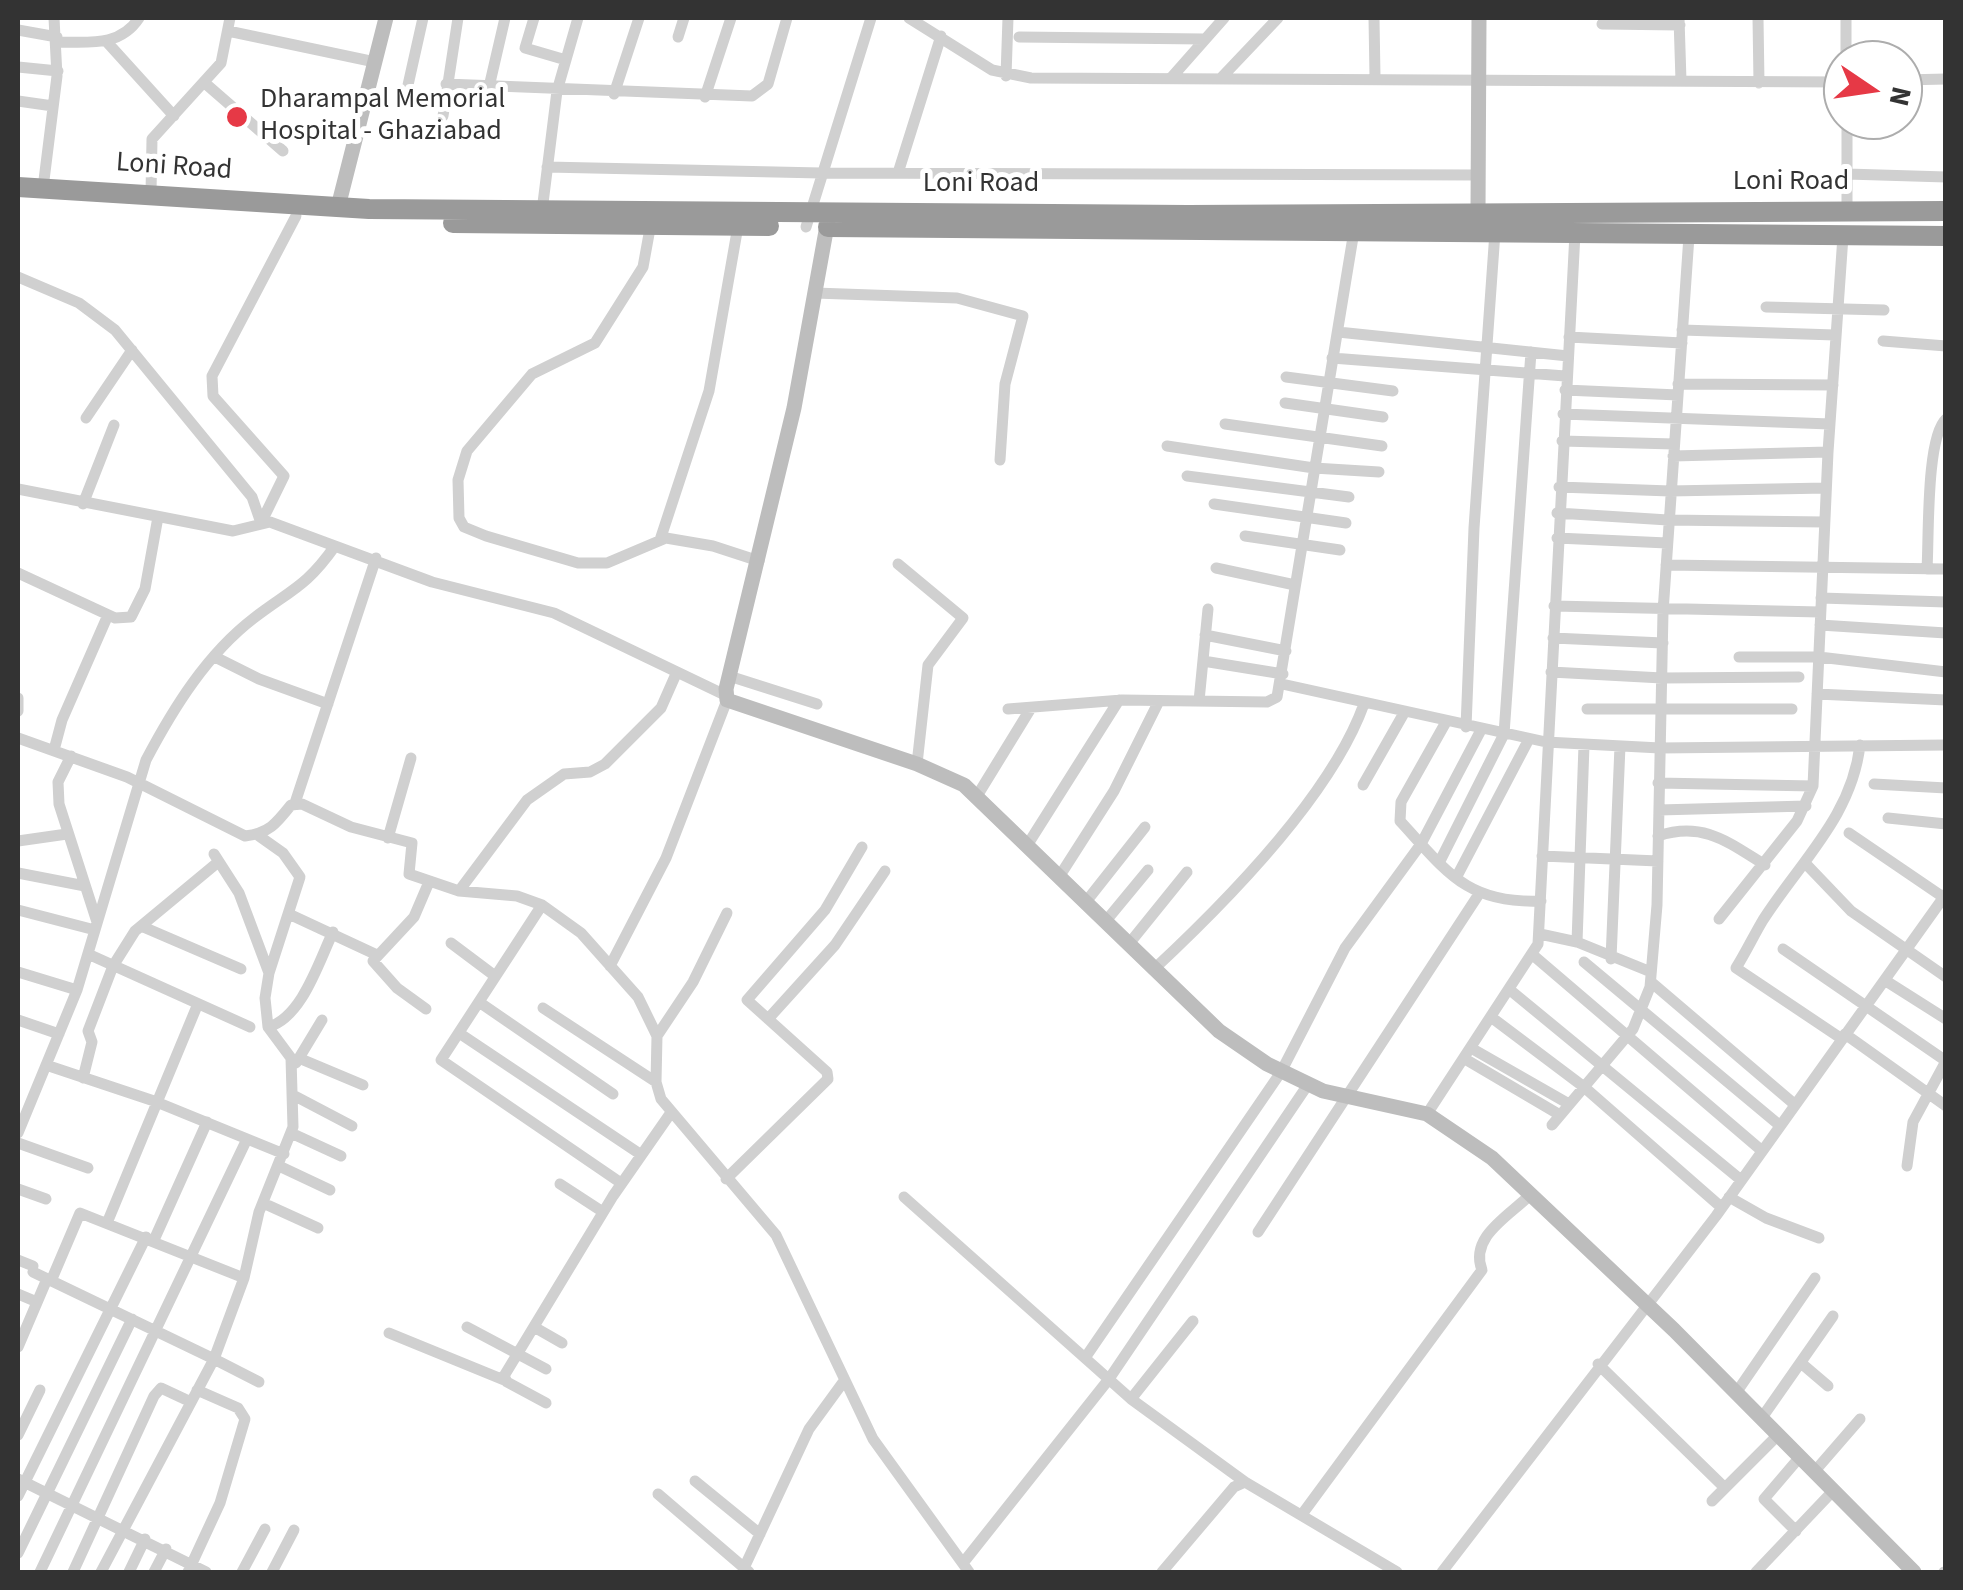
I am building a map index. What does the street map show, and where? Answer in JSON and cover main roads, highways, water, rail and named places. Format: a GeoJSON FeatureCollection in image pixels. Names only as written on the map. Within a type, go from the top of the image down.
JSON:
{"type":"FeatureCollection","features":[{"type":"Feature","properties":{"kind":"highway","name":"Loni Road"},"geometry":{"type":"LineString","coordinates":[[18,186],[338,208],[542,211],[738,226],[818,220]]}},
{"type":"Feature","properties":{"kind":"highway","name":"Loni Road"},"geometry":{"type":"LineString","coordinates":[[18,200],[537,227],[651,218],[1378,222],[1495,232],[1946,236]]}},
{"type":"Feature","properties":{"kind":"highway","name":"Loni Road"},"geometry":{"type":"LineString","coordinates":[[1124,222],[1354,230],[1378,222],[1478,211],[1946,212]]}},
{"type":"Feature","properties":{"kind":"place","name":"Dharampal Memorial Hospital - Ghaziabad"},"geometry":{"type":"Point","coordinates":[237,117]}}]}
